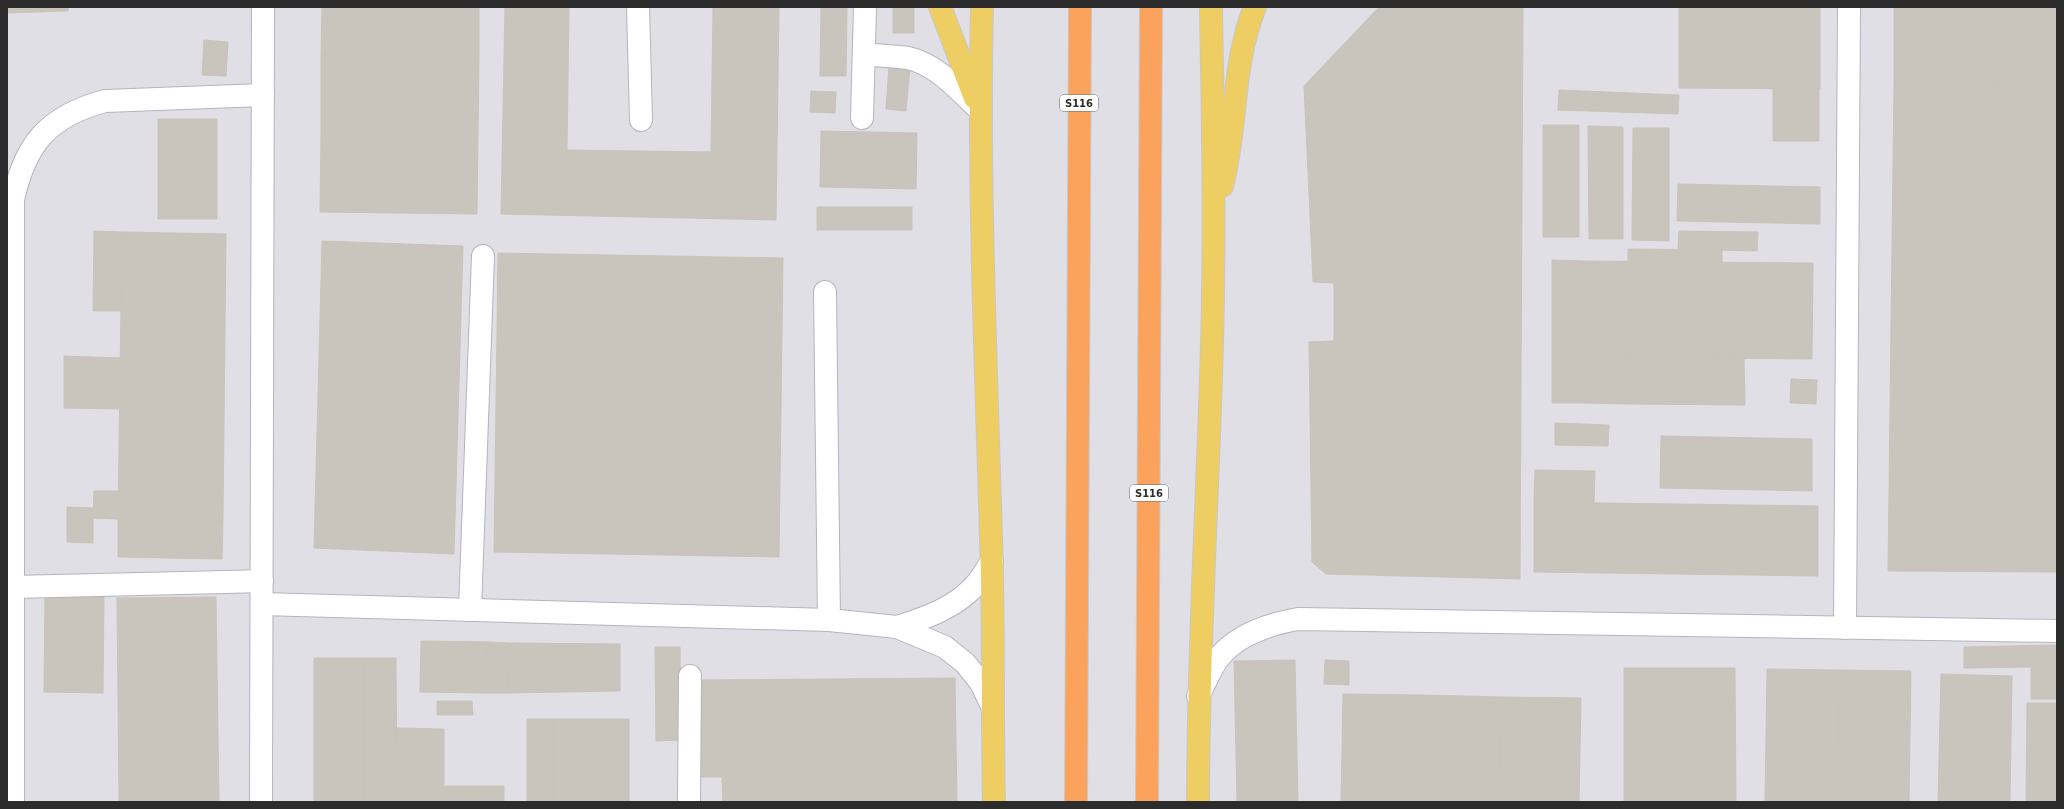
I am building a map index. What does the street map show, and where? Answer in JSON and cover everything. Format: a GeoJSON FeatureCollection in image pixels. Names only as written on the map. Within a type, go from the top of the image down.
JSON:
{"type":"FeatureCollection","features":[{"type":"Feature","properties":{"kind":"highway","name":"S116"},"geometry":{"type":"LineString","coordinates":[[1076,802],[1080,7]]}},
{"type":"Feature","properties":{"kind":"highway","name":"S116"},"geometry":{"type":"LineString","coordinates":[[1147,802],[1151,7]]}},
{"type":"Feature","properties":{"kind":"main road"},"geometry":{"type":"LineString","coordinates":[[940,7],[951,32],[980,110]]}},
{"type":"Feature","properties":{"kind":"main road"},"geometry":{"type":"LineString","coordinates":[[982,7],[980,110],[982,251],[992,561],[992,706],[994,802]]}},
{"type":"Feature","properties":{"kind":"main road"},"geometry":{"type":"LineString","coordinates":[[1198,802],[1198,696],[1212,344],[1215,216],[1211,7]]}},
{"type":"Feature","properties":{"kind":"main road"},"geometry":{"type":"LineString","coordinates":[[1215,216],[1229,161],[1235,85],[1240,56],[1246,28],[1255,7]]}},
{"type":"Feature","properties":{"kind":"lane"},"geometry":{"type":"LineString","coordinates":[[261,802],[263,7]]}},
{"type":"Feature","properties":{"kind":"lane"},"geometry":{"type":"LineString","coordinates":[[638,7],[641,120]]}},
{"type":"Feature","properties":{"kind":"lane"},"geometry":{"type":"LineString","coordinates":[[862,118],[865,54],[865,7]]}},
{"type":"Feature","properties":{"kind":"lane"},"geometry":{"type":"LineString","coordinates":[[1846,628],[1849,7]]}},
{"type":"Feature","properties":{"kind":"lane"},"geometry":{"type":"LineString","coordinates":[[865,54],[907,58],[927,66],[945,77],[980,110]]}},
{"type":"Feature","properties":{"kind":"lane"},"geometry":{"type":"LineString","coordinates":[[13,802],[13,200],[18,176],[28,154],[42,134],[60,119],[82,107],[105,101],[263,95]]}},
{"type":"Feature","properties":{"kind":"lane"},"geometry":{"type":"LineString","coordinates":[[470,610],[483,256]]}},
{"type":"Feature","properties":{"kind":"lane"},"geometry":{"type":"LineString","coordinates":[[825,292],[829,620]]}},
{"type":"Feature","properties":{"kind":"lane"},"geometry":{"type":"LineString","coordinates":[[897,627],[927,618],[954,604],[978,583],[992,561]]}},
{"type":"Feature","properties":{"kind":"lane"},"geometry":{"type":"LineString","coordinates":[[13,587],[262,581]]}},
{"type":"Feature","properties":{"kind":"lane"},"geometry":{"type":"LineString","coordinates":[[262,604],[829,620],[897,627],[945,647],[965,663],[980,683],[992,706]]}},
{"type":"Feature","properties":{"kind":"lane"},"geometry":{"type":"LineString","coordinates":[[1198,696],[1220,656],[1237,642],[1262,628],[1276,623],[1298,619],[2057,631]]}},
{"type":"Feature","properties":{"kind":"lane"},"geometry":{"type":"LineString","coordinates":[[689,802],[690,676]]}},
{"type":"Feature","properties":{"kind":"shaded area"},"geometry":{"type":"Polygon","coordinates":[[[7,7],[2057,7],[2057,802],[7,802],[7,7]]]}},
{"type":"Feature","properties":{"kind":"building"},"geometry":{"type":"Polygon","coordinates":[[[7,7],[68,7],[68,11],[7,13],[7,7]]]}},
{"type":"Feature","properties":{"kind":"building"},"geometry":{"type":"Polygon","coordinates":[[[322,7],[479,7],[479,57],[321,55],[322,7]]]}},
{"type":"Feature","properties":{"kind":"building"},"geometry":{"type":"Polygon","coordinates":[[[505,7],[569,7],[567,150],[711,152],[713,7],[779,7],[776,220],[501,214],[505,7]]]}},
{"type":"Feature","properties":{"kind":"building"},"geometry":{"type":"Polygon","coordinates":[[[821,7],[847,7],[846,76],[820,76],[821,7]]]}},
{"type":"Feature","properties":{"kind":"building"},"geometry":{"type":"Polygon","coordinates":[[[893,7],[914,7],[914,33],[893,33],[893,7]]]}},
{"type":"Feature","properties":{"kind":"building"},"geometry":{"type":"Polygon","coordinates":[[[1379,7],[1523,7],[1520,579],[1326,574],[1312,562],[1309,342],[1334,341],[1334,283],[1313,282],[1304,86],[1379,7]]]}},
{"type":"Feature","properties":{"kind":"building"},"geometry":{"type":"Polygon","coordinates":[[[1679,7],[1820,7],[1820,89],[1679,88],[1679,7]]]}},
{"type":"Feature","properties":{"kind":"building"},"geometry":{"type":"Polygon","coordinates":[[[1894,7],[2057,7],[2057,18],[1998,18],[1998,82],[1894,83],[1894,7]]]}},
{"type":"Feature","properties":{"kind":"building"},"geometry":{"type":"Polygon","coordinates":[[[1998,18],[2057,18],[2057,83],[1998,82],[1998,18]]]}},
{"type":"Feature","properties":{"kind":"building"},"geometry":{"type":"Polygon","coordinates":[[[204,40],[228,42],[226,76],[202,75],[204,40]]]}},
{"type":"Feature","properties":{"kind":"building"},"geometry":{"type":"Polygon","coordinates":[[[321,55],[479,57],[478,134],[321,132],[321,55]]]}},
{"type":"Feature","properties":{"kind":"building"},"geometry":{"type":"Polygon","coordinates":[[[889,66],[910,67],[906,111],[886,109],[889,66]]]}},
{"type":"Feature","properties":{"kind":"building"},"geometry":{"type":"Polygon","coordinates":[[[1894,83],[2057,83],[2057,572],[1888,571],[1894,83]]]}},
{"type":"Feature","properties":{"kind":"building"},"geometry":{"type":"Polygon","coordinates":[[[1773,88],[1819,89],[1819,141],[1773,141],[1773,88]]]}},
{"type":"Feature","properties":{"kind":"building"},"geometry":{"type":"Polygon","coordinates":[[[1559,90],[1679,95],[1678,114],[1558,110],[1559,90]]]}},
{"type":"Feature","properties":{"kind":"building"},"geometry":{"type":"Polygon","coordinates":[[[811,91],[836,92],[835,113],[810,112],[811,91]]]}},
{"type":"Feature","properties":{"kind":"building"},"geometry":{"type":"Polygon","coordinates":[[[158,119],[217,119],[217,219],[158,219],[158,119]]]}},
{"type":"Feature","properties":{"kind":"building"},"geometry":{"type":"Polygon","coordinates":[[[1543,125],[1579,125],[1579,237],[1543,237],[1543,125]]]}},
{"type":"Feature","properties":{"kind":"building"},"geometry":{"type":"Polygon","coordinates":[[[1588,126],[1623,127],[1623,239],[1589,239],[1588,126]]]}},
{"type":"Feature","properties":{"kind":"building"},"geometry":{"type":"Polygon","coordinates":[[[1633,128],[1669,128],[1669,241],[1632,240],[1633,128]]]}},
{"type":"Feature","properties":{"kind":"building"},"geometry":{"type":"Polygon","coordinates":[[[821,131],[917,133],[916,189],[820,187],[821,131]]]}},
{"type":"Feature","properties":{"kind":"building"},"geometry":{"type":"Polygon","coordinates":[[[321,132],[478,134],[477,214],[320,212],[321,132]]]}},
{"type":"Feature","properties":{"kind":"building"},"geometry":{"type":"Polygon","coordinates":[[[1678,184],[1820,187],[1820,224],[1677,221],[1678,184]]]}},
{"type":"Feature","properties":{"kind":"building"},"geometry":{"type":"Polygon","coordinates":[[[817,207],[912,207],[912,230],[817,230],[817,207]]]}},
{"type":"Feature","properties":{"kind":"building"},"geometry":{"type":"Polygon","coordinates":[[[94,231],[122,232],[121,311],[93,311],[94,231]]]}},
{"type":"Feature","properties":{"kind":"building"},"geometry":{"type":"Polygon","coordinates":[[[1679,231],[1758,232],[1757,251],[1678,249],[1679,231]]]}},
{"type":"Feature","properties":{"kind":"building"},"geometry":{"type":"Polygon","coordinates":[[[122,232],[226,234],[223,521],[118,519],[122,232]]]}},
{"type":"Feature","properties":{"kind":"building"},"geometry":{"type":"Polygon","coordinates":[[[322,241],[463,246],[454,554],[314,548],[322,241]]]}},
{"type":"Feature","properties":{"kind":"building"},"geometry":{"type":"Polygon","coordinates":[[[1628,249],[1722,250],[1722,262],[1628,261],[1628,249]]]}},
{"type":"Feature","properties":{"kind":"building"},"geometry":{"type":"Polygon","coordinates":[[[498,253],[783,258],[779,557],[494,552],[498,253]]]}},
{"type":"Feature","properties":{"kind":"building"},"geometry":{"type":"Polygon","coordinates":[[[1552,260],[1582,261],[1582,403],[1552,403],[1552,260]]]}},
{"type":"Feature","properties":{"kind":"building"},"geometry":{"type":"Polygon","coordinates":[[[1582,261],[1813,263],[1812,359],[1582,357],[1582,261]]]}},
{"type":"Feature","properties":{"kind":"building"},"geometry":{"type":"Polygon","coordinates":[[[64,356],[120,358],[120,409],[64,408],[64,356]]]}},
{"type":"Feature","properties":{"kind":"building"},"geometry":{"type":"Polygon","coordinates":[[[1582,357],[1629,357],[1629,404],[1582,403],[1582,357]]]}},
{"type":"Feature","properties":{"kind":"building"},"geometry":{"type":"Polygon","coordinates":[[[1629,357],[1744,358],[1745,405],[1629,404],[1629,357]]]}},
{"type":"Feature","properties":{"kind":"building"},"geometry":{"type":"Polygon","coordinates":[[[1791,379],[1817,380],[1816,404],[1790,403],[1791,379]]]}},
{"type":"Feature","properties":{"kind":"building"},"geometry":{"type":"Polygon","coordinates":[[[1555,423],[1609,425],[1608,446],[1555,445],[1555,423]]]}},
{"type":"Feature","properties":{"kind":"building"},"geometry":{"type":"Polygon","coordinates":[[[1661,436],[1812,439],[1812,491],[1660,488],[1661,436]]]}},
{"type":"Feature","properties":{"kind":"building"},"geometry":{"type":"Polygon","coordinates":[[[1535,470],[1595,471],[1594,503],[1534,502],[1535,470]]]}},
{"type":"Feature","properties":{"kind":"building"},"geometry":{"type":"Polygon","coordinates":[[[94,491],[119,491],[118,519],[93,518],[94,491]]]}},
{"type":"Feature","properties":{"kind":"building"},"geometry":{"type":"Polygon","coordinates":[[[1534,502],[1818,506],[1818,576],[1534,572],[1534,502]]]}},
{"type":"Feature","properties":{"kind":"building"},"geometry":{"type":"Polygon","coordinates":[[[67,507],[93,508],[93,543],[67,542],[67,507]]]}},
{"type":"Feature","properties":{"kind":"building"},"geometry":{"type":"Polygon","coordinates":[[[118,519],[223,521],[222,559],[118,557],[118,519]]]}},
{"type":"Feature","properties":{"kind":"building"},"geometry":{"type":"Polygon","coordinates":[[[45,595],[104,595],[103,693],[44,692],[45,595]]]}},
{"type":"Feature","properties":{"kind":"building"},"geometry":{"type":"Polygon","coordinates":[[[216,597],[219,802],[119,802],[117,598],[216,597]]]}},
{"type":"Feature","properties":{"kind":"building"},"geometry":{"type":"Polygon","coordinates":[[[421,641],[487,642],[486,693],[420,692],[421,641]]]}},
{"type":"Feature","properties":{"kind":"building"},"geometry":{"type":"Polygon","coordinates":[[[487,642],[509,643],[508,693],[486,693],[487,642]]]}},
{"type":"Feature","properties":{"kind":"building"},"geometry":{"type":"Polygon","coordinates":[[[509,643],[620,644],[620,691],[508,693],[509,643]]]}},
{"type":"Feature","properties":{"kind":"building"},"geometry":{"type":"Polygon","coordinates":[[[2057,645],[2057,699],[2031,699],[2031,667],[1964,668],[1964,647],[2057,645]]]}},
{"type":"Feature","properties":{"kind":"building"},"geometry":{"type":"Polygon","coordinates":[[[655,647],[680,647],[681,740],[656,741],[655,647]]]}},
{"type":"Feature","properties":{"kind":"building"},"geometry":{"type":"Polygon","coordinates":[[[314,658],[364,658],[364,802],[314,802],[314,658]]]}},
{"type":"Feature","properties":{"kind":"building"},"geometry":{"type":"Polygon","coordinates":[[[364,658],[396,658],[397,802],[364,802],[364,658]]]}},
{"type":"Feature","properties":{"kind":"building"},"geometry":{"type":"Polygon","coordinates":[[[1295,660],[1298,802],[1237,802],[1234,661],[1295,660]]]}},
{"type":"Feature","properties":{"kind":"building"},"geometry":{"type":"Polygon","coordinates":[[[1325,660],[1349,661],[1349,685],[1324,684],[1325,660]]]}},
{"type":"Feature","properties":{"kind":"building"},"geometry":{"type":"Polygon","coordinates":[[[1624,668],[1735,668],[1736,802],[1624,802],[1624,668]]]}},
{"type":"Feature","properties":{"kind":"building"},"geometry":{"type":"Polygon","coordinates":[[[1767,669],[1840,670],[1838,802],[1765,802],[1767,669]]]}},
{"type":"Feature","properties":{"kind":"building"},"geometry":{"type":"Polygon","coordinates":[[[1840,670],[1911,671],[1909,802],[1838,802],[1840,670]]]}},
{"type":"Feature","properties":{"kind":"building"},"geometry":{"type":"Polygon","coordinates":[[[1941,674],[2012,676],[2010,802],[1938,802],[1941,674]]]}},
{"type":"Feature","properties":{"kind":"building"},"geometry":{"type":"Polygon","coordinates":[[[955,678],[957,802],[723,802],[722,777],[698,777],[697,680],[955,678]]]}},
{"type":"Feature","properties":{"kind":"building"},"geometry":{"type":"Polygon","coordinates":[[[1343,694],[1422,695],[1420,802],[1341,802],[1343,694]]]}},
{"type":"Feature","properties":{"kind":"building"},"geometry":{"type":"Polygon","coordinates":[[[1422,695],[1501,697],[1499,802],[1420,802],[1422,695]]]}},
{"type":"Feature","properties":{"kind":"building"},"geometry":{"type":"Polygon","coordinates":[[[1501,697],[1581,698],[1579,802],[1499,802],[1501,697]]]}},
{"type":"Feature","properties":{"kind":"building"},"geometry":{"type":"Polygon","coordinates":[[[437,701],[472,701],[473,715],[437,715],[437,701]]]}},
{"type":"Feature","properties":{"kind":"building"},"geometry":{"type":"Polygon","coordinates":[[[2027,703],[2057,703],[2057,802],[2026,802],[2027,703]]]}},
{"type":"Feature","properties":{"kind":"building"},"geometry":{"type":"Polygon","coordinates":[[[527,719],[553,719],[553,802],[527,802],[527,719]]]}},
{"type":"Feature","properties":{"kind":"building"},"geometry":{"type":"Polygon","coordinates":[[[553,719],[629,719],[629,802],[553,802],[553,719]]]}},
{"type":"Feature","properties":{"kind":"building"},"geometry":{"type":"Polygon","coordinates":[[[396,728],[444,729],[444,785],[397,786],[396,728]]]}},
{"type":"Feature","properties":{"kind":"building"},"geometry":{"type":"Polygon","coordinates":[[[397,786],[472,786],[472,802],[397,802],[397,786]]]}},
{"type":"Feature","properties":{"kind":"building"},"geometry":{"type":"Polygon","coordinates":[[[472,786],[504,786],[504,802],[472,802],[472,786]]]}}]}
